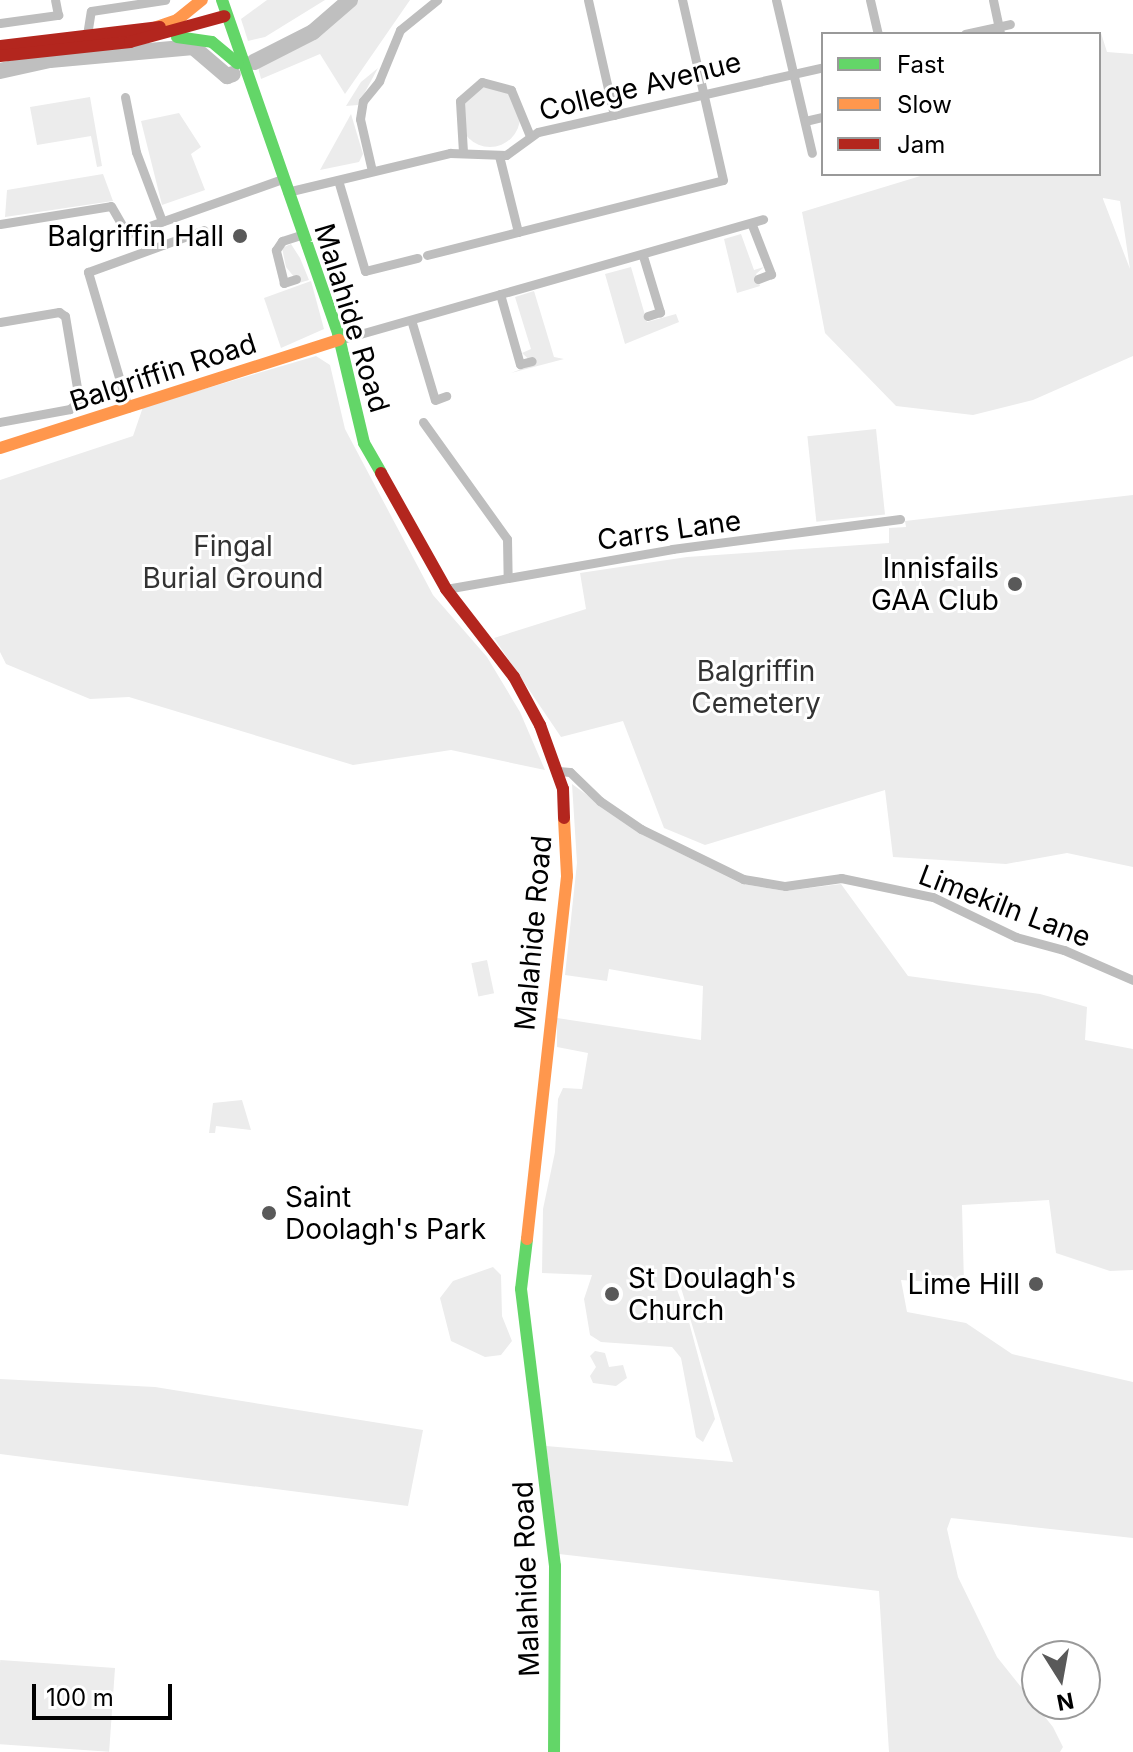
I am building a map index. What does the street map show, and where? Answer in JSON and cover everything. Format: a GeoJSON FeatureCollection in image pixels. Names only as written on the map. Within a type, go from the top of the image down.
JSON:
{"type":"FeatureCollection","features":[{"type":"Feature","properties":{"kind":"main road"},"geometry":{"type":"LineString","coordinates":[[147,30],[177,20],[202,0]]}},
{"type":"Feature","properties":{"kind":"main road","name":"Malahide Road"},"geometry":{"type":"LineString","coordinates":[[222,0],[339,340],[364,443],[446,589],[514,677],[558,771],[566,808],[567,876],[521,1289],[555,1566],[554,1752]]}},
{"type":"Feature","properties":{"kind":"main road"},"geometry":{"type":"LineString","coordinates":[[0,46],[147,30],[225,16]]}},
{"type":"Feature","properties":{"kind":"main road"},"geometry":{"type":"LineString","coordinates":[[130,42],[225,16]]}},
{"type":"Feature","properties":{"kind":"main road"},"geometry":{"type":"LineString","coordinates":[[0,56],[47,47],[195,36],[228,50],[246,76]]}},
{"type":"Feature","properties":{"kind":"main road","name":"Balgriffin Road"},"geometry":{"type":"LineString","coordinates":[[0,448],[339,340]]}},
{"type":"Feature","properties":{"kind":"street"},"geometry":{"type":"LineString","coordinates":[[0,23],[58,15],[55,0]]}},
{"type":"Feature","properties":{"kind":"street"},"geometry":{"type":"LineString","coordinates":[[87,35],[91,11],[165,0]]}},
{"type":"Feature","properties":{"kind":"street"},"geometry":{"type":"LineString","coordinates":[[372,171],[360,119],[363,101],[379,81],[400,30],[437,0]]}},
{"type":"Feature","properties":{"kind":"street"},"geometry":{"type":"LineString","coordinates":[[588,0],[614,115]]}},
{"type":"Feature","properties":{"kind":"street"},"geometry":{"type":"LineString","coordinates":[[338,180],[365,271],[723,180],[682,0]]}},
{"type":"Feature","properties":{"kind":"street"},"geometry":{"type":"LineString","coordinates":[[776,0],[812,153]]}},
{"type":"Feature","properties":{"kind":"street"},"geometry":{"type":"LineString","coordinates":[[870,0],[878,32]]}},
{"type":"Feature","properties":{"kind":"street"},"geometry":{"type":"LineString","coordinates":[[993,0],[1000,30],[1010,24]]}},
{"type":"Feature","properties":{"kind":"street","name":"College Avenue"},"geometry":{"type":"LineString","coordinates":[[499,156],[530,136],[793,71],[821,67]]}},
{"type":"Feature","properties":{"kind":"street"},"geometry":{"type":"LineString","coordinates":[[463,152],[460,101],[482,82],[511,90],[530,136]]}},
{"type":"Feature","properties":{"kind":"street"},"geometry":{"type":"LineString","coordinates":[[125,97],[136,152],[162,221]]}},
{"type":"Feature","properties":{"kind":"street"},"geometry":{"type":"LineString","coordinates":[[805,121],[821,117]]}},
{"type":"Feature","properties":{"kind":"street"},"geometry":{"type":"LineString","coordinates":[[0,224],[111,206],[127,234],[285,185],[338,180],[463,152],[499,156],[518,232]]}},
{"type":"Feature","properties":{"kind":"street"},"geometry":{"type":"LineString","coordinates":[[339,340],[412,323],[500,294],[752,225],[763,219]]}},
{"type":"Feature","properties":{"kind":"street"},"geometry":{"type":"LineString","coordinates":[[752,225],[771,274],[758,279]]}},
{"type":"Feature","properties":{"kind":"street"},"geometry":{"type":"LineString","coordinates":[[128,408],[88,272],[204,230]]}},
{"type":"Feature","properties":{"kind":"street"},"geometry":{"type":"LineString","coordinates":[[296,279],[284,283],[276,246],[303,234]]}},
{"type":"Feature","properties":{"kind":"street"},"geometry":{"type":"LineString","coordinates":[[643,256],[660,312],[648,316]]}},
{"type":"Feature","properties":{"kind":"street"},"geometry":{"type":"LineString","coordinates":[[500,294],[520,364],[532,361]]}},
{"type":"Feature","properties":{"kind":"street"},"geometry":{"type":"LineString","coordinates":[[0,322],[59,312],[65,316],[79,400],[70,409],[0,422]]}},
{"type":"Feature","properties":{"kind":"street"},"geometry":{"type":"LineString","coordinates":[[412,323],[435,400],[446,396]]}},
{"type":"Feature","properties":{"kind":"street"},"geometry":{"type":"LineString","coordinates":[[423,422],[507,539],[508,578]]}},
{"type":"Feature","properties":{"kind":"street","name":"Carrs Lane"},"geometry":{"type":"LineString","coordinates":[[446,589],[672,549],[900,519]]}},
{"type":"Feature","properties":{"kind":"street","name":"Limekiln Lane"},"geometry":{"type":"LineString","coordinates":[[558,771],[570,772],[600,801],[641,829],[743,879],[785,886],[841,878],[933,897],[1016,937],[1064,950],[1133,980]]}},
{"type":"Feature","properties":{"kind":"green space"},"geometry":{"type":"Polygon","coordinates":[[[267,0],[325,0],[265,37],[248,41],[241,19],[267,0]]]}},
{"type":"Feature","properties":{"kind":"green space"},"geometry":{"type":"Polygon","coordinates":[[[340,0],[410,0],[345,94],[320,54],[261,79],[255,55],[297,35],[340,0]]]}},
{"type":"Feature","properties":{"kind":"green space"},"geometry":{"type":"Polygon","coordinates":[[[1101,33],[1107,52],[1133,54],[1133,356],[1033,400],[973,415],[896,406],[825,333],[802,212],[920,176],[1101,176],[1101,33]],[[1103,198],[1130,269],[1120,201],[1103,198]]]}},
{"type":"Feature","properties":{"kind":"green space"},"geometry":{"type":"Polygon","coordinates":[[[378,68],[358,105],[346,106],[361,82],[378,68]]]}},
{"type":"Feature","properties":{"kind":"green space"},"geometry":{"type":"Polygon","coordinates":[[[490,87],[511,96],[520,117],[511,138],[490,147],[469,138],[460,117],[469,96],[490,87]]]}},
{"type":"Feature","properties":{"kind":"green space"},"geometry":{"type":"Polygon","coordinates":[[[90,97],[102,166],[97,167],[91,136],[37,145],[30,107],[90,97]]]}},
{"type":"Feature","properties":{"kind":"green space"},"geometry":{"type":"Polygon","coordinates":[[[179,113],[201,147],[191,154],[205,190],[162,205],[141,121],[179,113]]]}},
{"type":"Feature","properties":{"kind":"green space"},"geometry":{"type":"Polygon","coordinates":[[[351,114],[363,154],[359,162],[320,170],[351,114]]]}},
{"type":"Feature","properties":{"kind":"green space"},"geometry":{"type":"Polygon","coordinates":[[[103,174],[113,201],[5,217],[7,190],[103,174]]]}},
{"type":"Feature","properties":{"kind":"green space"},"geometry":{"type":"Polygon","coordinates":[[[741,234],[754,270],[764,267],[756,274],[760,286],[737,293],[724,239],[741,234]]]}},
{"type":"Feature","properties":{"kind":"green space"},"geometry":{"type":"Polygon","coordinates":[[[291,244],[309,280],[299,283],[286,267],[282,248],[291,244]]]}},
{"type":"Feature","properties":{"kind":"green space"},"geometry":{"type":"Polygon","coordinates":[[[631,267],[647,322],[676,314],[679,322],[625,344],[605,274],[631,267]]]}},
{"type":"Feature","properties":{"kind":"green space"},"geometry":{"type":"Polygon","coordinates":[[[311,281],[324,329],[281,348],[264,298],[311,281]]]}},
{"type":"Feature","properties":{"kind":"green space"},"geometry":{"type":"Polygon","coordinates":[[[534,291],[554,357],[564,359],[511,373],[534,364],[522,353],[531,349],[515,297],[534,291]]]}},
{"type":"Feature","properties":{"kind":"green space","name":"Fingal Burial Ground"},"geometry":{"type":"Polygon","coordinates":[[[316,356],[330,365],[345,429],[433,595],[487,657],[520,712],[545,770],[451,750],[353,765],[129,697],[90,699],[6,664],[0,652],[0,480],[133,436],[143,407],[316,356]]]}},
{"type":"Feature","properties":{"kind":"green space"},"geometry":{"type":"Polygon","coordinates":[[[876,429],[885,515],[816,522],[807,436],[876,429]]]}},
{"type":"Feature","properties":{"kind":"green space","name":"Balgriffin Cemetery"},"geometry":{"type":"Polygon","coordinates":[[[1133,495],[1133,867],[1067,853],[1006,864],[893,857],[885,790],[705,845],[664,828],[623,721],[561,737],[494,638],[586,609],[580,573],[687,557],[889,543],[889,528],[906,527],[905,521],[1133,495]]]}},
{"type":"Feature","properties":{"kind":"green space"},"geometry":{"type":"Polygon","coordinates":[[[572,784],[639,833],[742,884],[785,891],[841,884],[908,976],[1040,994],[1087,1007],[1085,1040],[1133,1049],[1133,1270],[1110,1271],[1056,1253],[1049,1200],[962,1205],[964,1284],[901,1280],[907,1312],[966,1323],[1012,1354],[1133,1382],[1133,1538],[951,1518],[947,1529],[958,1577],[997,1657],[1021,1687],[1021,1720],[1047,1720],[1063,1747],[1060,1752],[889,1752],[879,1591],[559,1554],[546,1446],[733,1462],[679,1281],[667,1281],[676,1287],[689,1322],[715,1419],[703,1442],[696,1437],[681,1358],[672,1347],[601,1342],[590,1335],[584,1299],[592,1275],[542,1273],[543,1209],[555,1152],[558,1099],[563,1088],[582,1089],[588,1053],[557,1047],[557,1018],[701,1040],[703,986],[609,969],[607,981],[565,975],[577,863],[572,784]]]}},
{"type":"Feature","properties":{"kind":"green space"},"geometry":{"type":"Polygon","coordinates":[[[487,960],[494,993],[478,997],[471,963],[487,960]]]}},
{"type":"Feature","properties":{"kind":"green space"},"geometry":{"type":"Polygon","coordinates":[[[242,1100],[251,1130],[216,1126],[215,1133],[209,1133],[213,1103],[242,1100]]]}},
{"type":"Feature","properties":{"kind":"green space"},"geometry":{"type":"Polygon","coordinates":[[[493,1267],[501,1275],[502,1316],[512,1341],[501,1355],[485,1357],[451,1341],[440,1298],[453,1281],[493,1267]]]}},
{"type":"Feature","properties":{"kind":"green space"},"geometry":{"type":"Polygon","coordinates":[[[595,1351],[605,1353],[609,1367],[623,1365],[627,1378],[616,1386],[593,1383],[590,1376],[596,1367],[590,1356],[595,1351]]]}},
{"type":"Feature","properties":{"kind":"green space"},"geometry":{"type":"Polygon","coordinates":[[[0,1379],[155,1387],[423,1430],[408,1506],[0,1454],[0,1379]]]}},
{"type":"Feature","properties":{"kind":"green space"},"geometry":{"type":"Polygon","coordinates":[[[0,1660],[115,1668],[109,1752],[0,1744],[0,1660]]]}},
{"type":"Feature","properties":{"kind":"waterway"},"geometry":{"type":"LineString","coordinates":[[254,62],[313,32],[350,0]]}},
{"type":"Feature","properties":{"kind":"waterway"},"geometry":{"type":"LineString","coordinates":[[0,71],[50,60],[193,47],[227,76],[233,74]]}},
{"type":"Feature","properties":{"kind":"traffic: fast"},"geometry":{"type":"LineString","coordinates":[[222,0],[338,333],[364,443],[381,473]]}},
{"type":"Feature","properties":{"kind":"traffic: fast"},"geometry":{"type":"LineString","coordinates":[[177,37],[212,42],[237,63]]}},
{"type":"Feature","properties":{"kind":"traffic: fast"},"geometry":{"type":"LineString","coordinates":[[527,1239],[521,1289],[555,1566],[554,1752]]}},
{"type":"Feature","properties":{"kind":"traffic: slow"},"geometry":{"type":"LineString","coordinates":[[154,28],[177,20],[202,0]]}},
{"type":"Feature","properties":{"kind":"traffic: slow"},"geometry":{"type":"LineString","coordinates":[[0,448],[339,340]]}},
{"type":"Feature","properties":{"kind":"traffic: slow"},"geometry":{"type":"LineString","coordinates":[[527,1239],[567,876],[564,818]]}},
{"type":"Feature","properties":{"kind":"traffic: jam"},"geometry":{"type":"LineString","coordinates":[[0,56],[130,42],[225,16]]}},
{"type":"Feature","properties":{"kind":"traffic: jam"},"geometry":{"type":"LineString","coordinates":[[0,46],[160,27]]}},
{"type":"Feature","properties":{"kind":"traffic: jam"},"geometry":{"type":"LineString","coordinates":[[381,473],[446,589],[514,677],[540,725],[563,789],[564,818]]}},
{"type":"Feature","properties":{"kind":"place","name":"Balgriffin Hall"},"geometry":{"type":"Point","coordinates":[240,236]}},
{"type":"Feature","properties":{"kind":"place","name":"Innisfails GAA Club"},"geometry":{"type":"Point","coordinates":[1015,584]}},
{"type":"Feature","properties":{"kind":"place","name":"Saint Doolagh's Park"},"geometry":{"type":"Point","coordinates":[269,1213]}},
{"type":"Feature","properties":{"kind":"place","name":"Lime Hill"},"geometry":{"type":"Point","coordinates":[1036,1284]}},
{"type":"Feature","properties":{"kind":"place","name":"St Doulagh's Church"},"geometry":{"type":"Point","coordinates":[612,1294]}}]}
